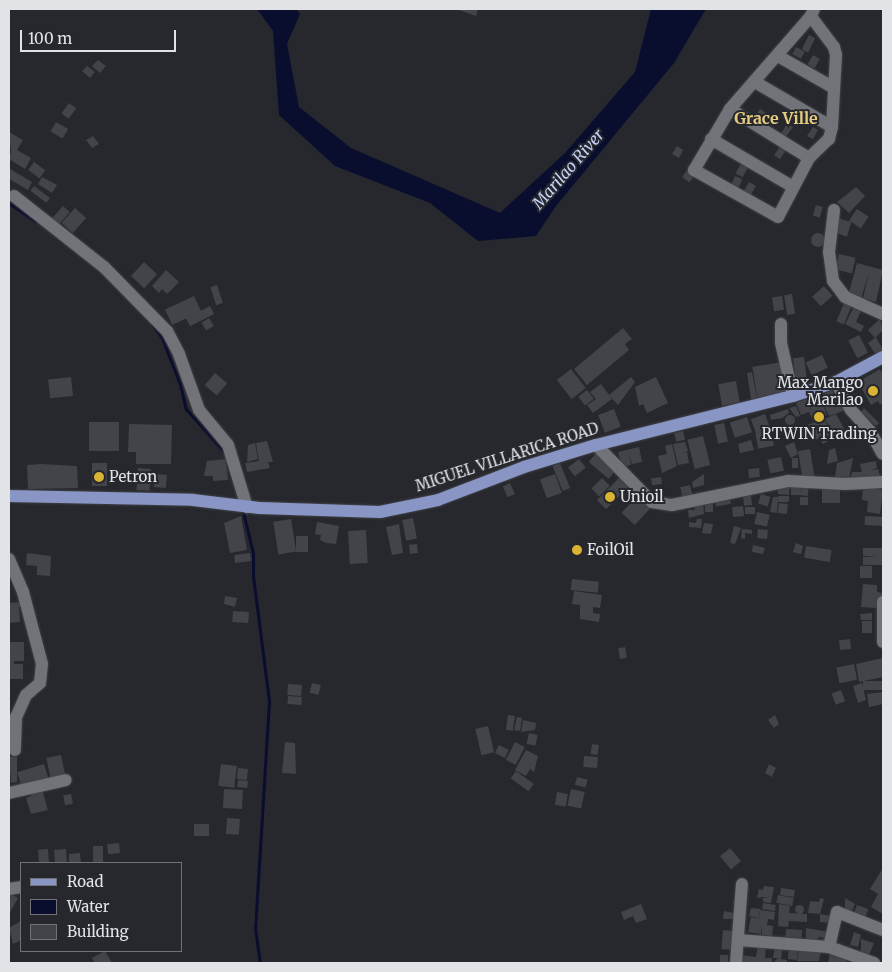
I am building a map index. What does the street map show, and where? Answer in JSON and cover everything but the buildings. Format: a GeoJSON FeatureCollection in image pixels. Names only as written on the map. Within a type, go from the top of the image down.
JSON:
{"type":"FeatureCollection","features":[{"type":"Feature","properties":{"kind":"main road","name":"MIGUEL VILLARICA ROAD"},"geometry":{"type":"LineString","coordinates":[[9,496],[193,500],[247,507],[380,512],[438,500],[524,467],[596,444],[793,396],[836,382],[883,357]]}},
{"type":"Feature","properties":{"kind":"street"},"geometry":{"type":"LineString","coordinates":[[812,12],[834,46],[832,126],[828,139],[809,158],[778,217],[694,170],[730,109],[778,56],[812,12]]}},
{"type":"Feature","properties":{"kind":"street"},"geometry":{"type":"LineString","coordinates":[[778,56],[834,88]]}},
{"type":"Feature","properties":{"kind":"street"},"geometry":{"type":"LineString","coordinates":[[755,82],[832,126]]}},
{"type":"Feature","properties":{"kind":"street"},"geometry":{"type":"LineString","coordinates":[[730,109],[809,158]]}},
{"type":"Feature","properties":{"kind":"street"},"geometry":{"type":"LineString","coordinates":[[711,139],[793,187]]}},
{"type":"Feature","properties":{"kind":"street"},"geometry":{"type":"LineString","coordinates":[[14,196],[104,267],[167,331],[179,354],[199,410],[228,445],[247,507]]}},
{"type":"Feature","properties":{"kind":"street"},"geometry":{"type":"LineString","coordinates":[[834,210],[828,252],[833,282],[845,297],[883,314]]}},
{"type":"Feature","properties":{"kind":"street"},"geometry":{"type":"LineString","coordinates":[[781,324],[781,343],[793,396]]}},
{"type":"Feature","properties":{"kind":"street"},"geometry":{"type":"LineString","coordinates":[[836,382],[851,410],[870,431],[883,454]]}},
{"type":"Feature","properties":{"kind":"street"},"geometry":{"type":"LineString","coordinates":[[596,444],[652,502],[672,505],[788,481],[845,484],[883,482]]}},
{"type":"Feature","properties":{"kind":"street"},"geometry":{"type":"LineString","coordinates":[[9,558],[23,592],[42,664],[40,683],[26,695],[16,717],[15,750]]}},
{"type":"Feature","properties":{"kind":"street"},"geometry":{"type":"LineString","coordinates":[[883,602],[883,642]]}},
{"type":"Feature","properties":{"kind":"street"},"geometry":{"type":"LineString","coordinates":[[9,793],[66,780]]}},
{"type":"Feature","properties":{"kind":"street"},"geometry":{"type":"LineString","coordinates":[[736,963],[742,884]]}},
{"type":"Feature","properties":{"kind":"street"},"geometry":{"type":"LineString","coordinates":[[829,947],[837,912],[883,930]]}},
{"type":"Feature","properties":{"kind":"street"},"geometry":{"type":"LineString","coordinates":[[738,940],[829,947],[873,963]]}},
{"type":"Feature","properties":{"kind":"water","name":"Marilao River"},"geometry":{"type":"Polygon","coordinates":[[[257,9],[296,9],[300,14],[287,44],[299,107],[351,148],[500,213],[565,153],[635,72],[651,9],[706,9],[674,63],[556,206],[536,236],[478,241],[430,203],[335,166],[279,115],[273,31],[257,9]]]}},
{"type":"Feature","properties":{"kind":"waterway"},"geometry":{"type":"LineString","coordinates":[[9,203],[35,221]]}},
{"type":"Feature","properties":{"kind":"waterway"},"geometry":{"type":"LineString","coordinates":[[152,324],[162,338],[180,384],[186,409],[225,453]]}},
{"type":"Feature","properties":{"kind":"waterway"},"geometry":{"type":"LineString","coordinates":[[243,512],[253,553],[253,576],[269,701],[255,928],[260,963]]}},
{"type":"Feature","properties":{"kind":"place","name":"Max Mango Marilao"},"geometry":{"type":"Point","coordinates":[873,391]}},
{"type":"Feature","properties":{"kind":"place","name":"RTWIN Trading"},"geometry":{"type":"Point","coordinates":[819,417]}},
{"type":"Feature","properties":{"kind":"place","name":"Petron"},"geometry":{"type":"Point","coordinates":[99,477]}},
{"type":"Feature","properties":{"kind":"place","name":"Unioil"},"geometry":{"type":"Point","coordinates":[610,497]}},
{"type":"Feature","properties":{"kind":"place","name":"FoilOil"},"geometry":{"type":"Point","coordinates":[577,550]}},
{"type":"Feature","properties":{"kind":"district","name":"Grace Ville"},"geometry":{"type":"Point","coordinates":[776,118]}}]}
